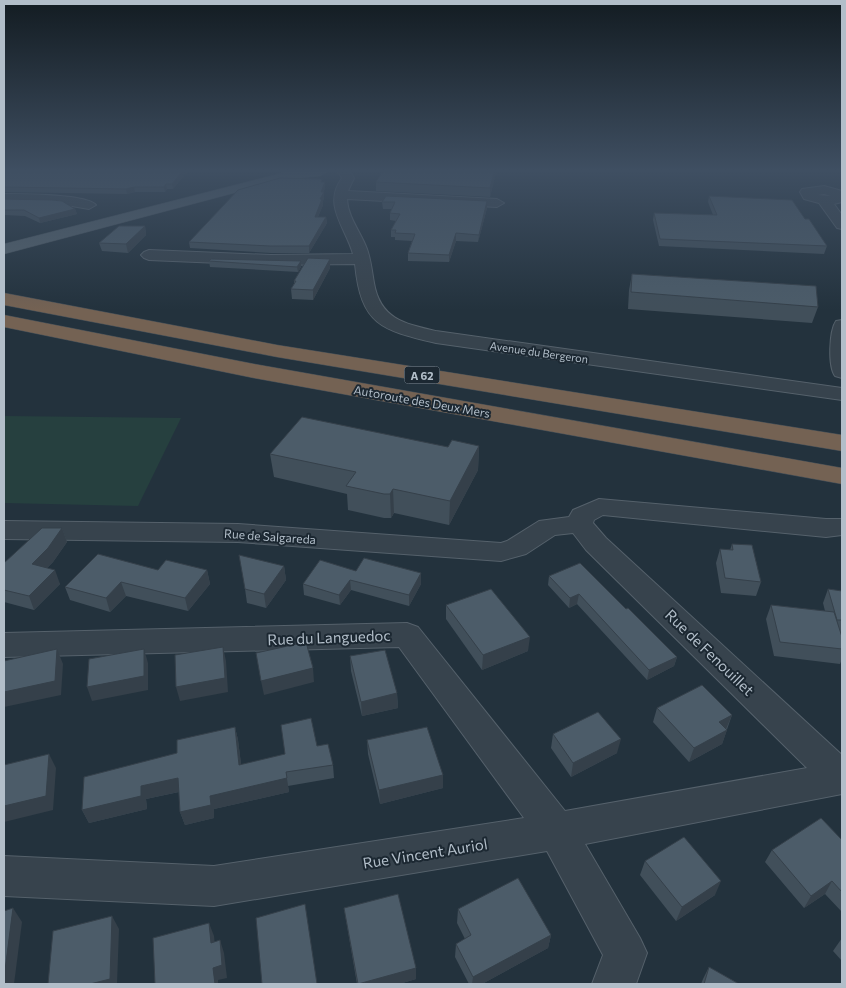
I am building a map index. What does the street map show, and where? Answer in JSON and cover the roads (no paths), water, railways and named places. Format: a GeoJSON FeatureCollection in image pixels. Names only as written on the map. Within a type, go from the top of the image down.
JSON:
{"type":"FeatureCollection","features":[{"type":"Feature","properties":{"kind":"highway","name":"Autoroute des Deux Mers"},"geometry":{"type":"LineString","coordinates":[[4,299],[277,350],[842,443]]}},
{"type":"Feature","properties":{"kind":"highway","name":"Autoroute des Deux Mers"},"geometry":{"type":"LineString","coordinates":[[4,321],[274,374],[842,476]]}},
{"type":"Feature","properties":{"kind":"main road"},"geometry":{"type":"LineString","coordinates":[[4,249],[119,218]]}},
{"type":"Feature","properties":{"kind":"street","name":"Avenue du Bergeron"},"geometry":{"type":"LineString","coordinates":[[345,218],[355,238],[362,259],[369,297],[376,311],[387,322],[402,329],[436,337],[842,394]]}},
{"type":"Feature","properties":{"kind":"street"},"geometry":{"type":"LineString","coordinates":[[149,256],[270,260],[362,259]]}},
{"type":"Feature","properties":{"kind":"street"},"geometry":{"type":"LineString","coordinates":[[842,325],[840,346],[842,372]]}},
{"type":"Feature","properties":{"kind":"street"},"geometry":{"type":"LineString","coordinates":[[580,524],[582,516],[599,507],[826,528],[842,527]]}},
{"type":"Feature","properties":{"kind":"street","name":"Rue de Salgareda"},"geometry":{"type":"LineString","coordinates":[[4,530],[238,533],[502,552],[516,548],[548,527],[580,524]]}},
{"type":"Feature","properties":{"kind":"street","name":"Rue de Fenouillet"},"geometry":{"type":"LineString","coordinates":[[580,524],[596,544],[842,778]]}},
{"type":"Feature","properties":{"kind":"street","name":"Rue du Languedoc"},"geometry":{"type":"LineString","coordinates":[[4,646],[407,634],[557,831]]}},
{"type":"Feature","properties":{"kind":"street","name":"Rue Vincent Auriol"},"geometry":{"type":"LineString","coordinates":[[4,876],[214,886],[557,831],[842,778]]}},
{"type":"Feature","properties":{"kind":"street"},"geometry":{"type":"LineString","coordinates":[[557,831],[625,953],[614,984]]}}]}
